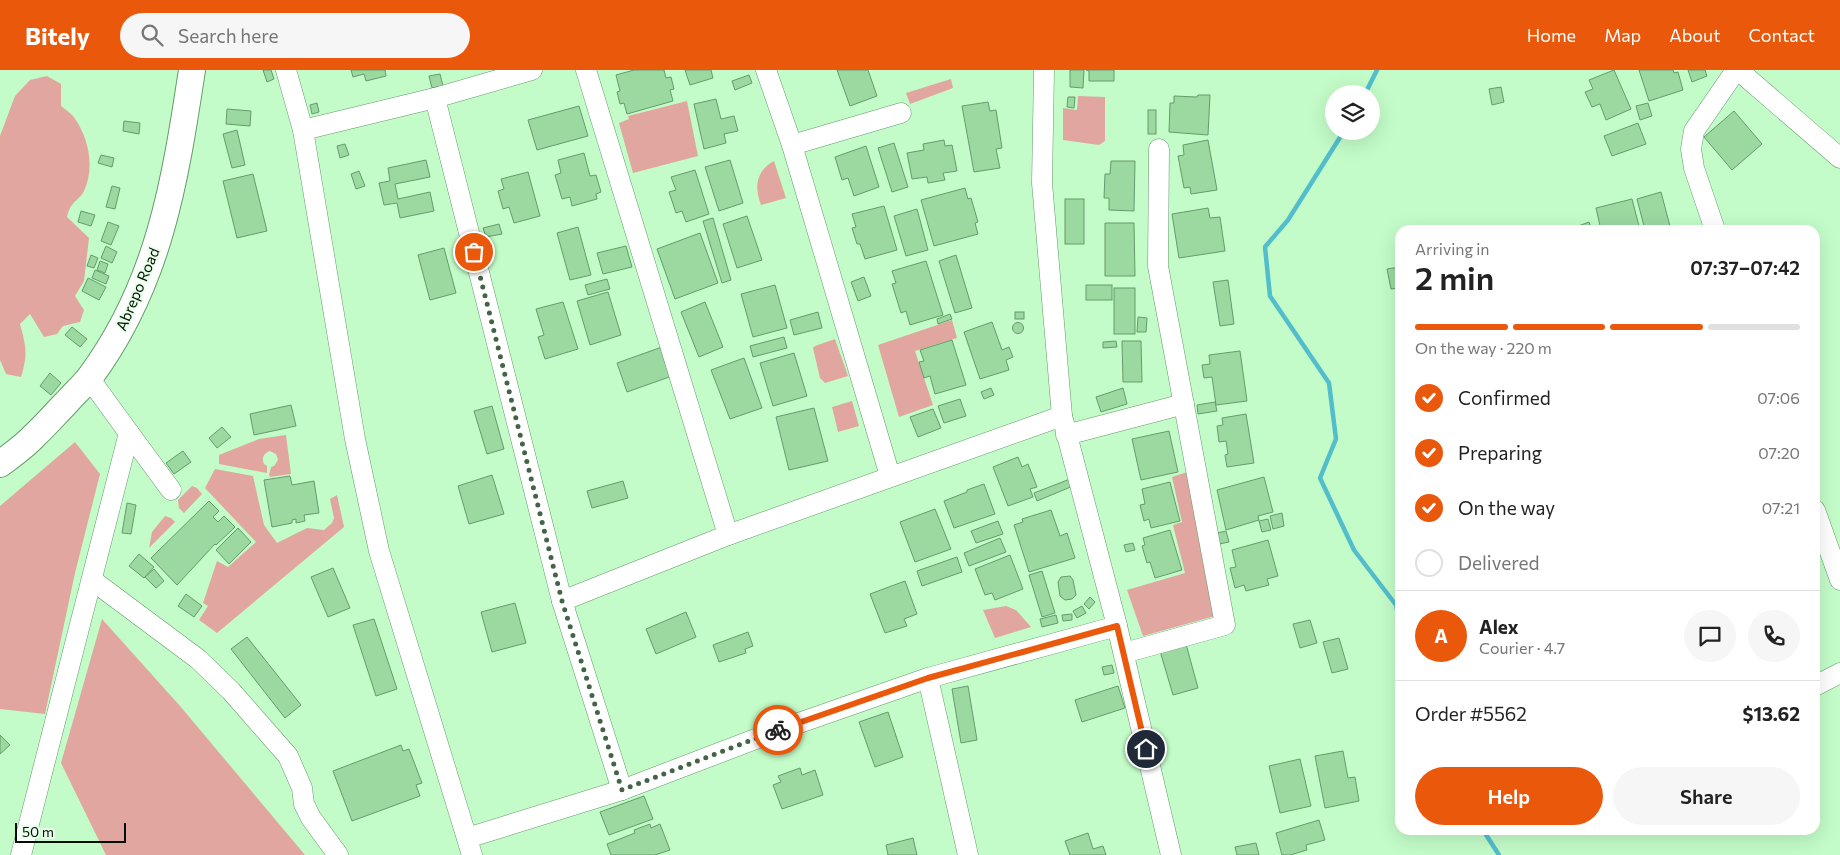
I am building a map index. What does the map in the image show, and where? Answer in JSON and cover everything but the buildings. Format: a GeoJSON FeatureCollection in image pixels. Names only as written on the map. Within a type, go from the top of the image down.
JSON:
{"type":"FeatureCollection","features":[{"type":"Feature","properties":{"kind":"main road","name":"Abrepo Road"},"geometry":{"type":"LineString","coordinates":[[0,464],[35,436],[89,378],[132,310],[151,262],[166,213],[178,161],[192,70]]}},
{"type":"Feature","properties":{"kind":"street"},"geometry":{"type":"LineString","coordinates":[[286,70],[303,130],[355,439],[379,551],[469,847],[779,730],[928,678],[1117,626]]}},
{"type":"Feature","properties":{"kind":"street"},"geometry":{"type":"LineString","coordinates":[[303,130],[435,98],[510,74],[532,70]]}},
{"type":"Feature","properties":{"kind":"street"},"geometry":{"type":"LineString","coordinates":[[586,70],[728,535]]}},
{"type":"Feature","properties":{"kind":"street"},"geometry":{"type":"LineString","coordinates":[[766,70],[792,145],[890,476]]}},
{"type":"Feature","properties":{"kind":"street"},"geometry":{"type":"LineString","coordinates":[[1044,70],[1042,183],[1064,425],[1124,653],[1171,855]]}},
{"type":"Feature","properties":{"kind":"street"},"geometry":{"type":"LineString","coordinates":[[1713,225],[1694,168],[1691,149],[1694,131],[1737,70],[1840,158]]}},
{"type":"Feature","properties":{"kind":"street"},"geometry":{"type":"LineString","coordinates":[[435,98],[562,601],[622,790]]}},
{"type":"Feature","properties":{"kind":"street"},"geometry":{"type":"LineString","coordinates":[[792,145],[901,113]]}},
{"type":"Feature","properties":{"kind":"street"},"geometry":{"type":"LineString","coordinates":[[1124,653],[1225,625],[1158,266],[1159,149]]}},
{"type":"Feature","properties":{"kind":"street"},"geometry":{"type":"LineString","coordinates":[[89,378],[171,490]]}},
{"type":"Feature","properties":{"kind":"street"},"geometry":{"type":"LineString","coordinates":[[562,601],[728,535],[890,476],[1064,425],[1184,404]]}},
{"type":"Feature","properties":{"kind":"street"},"geometry":{"type":"LineString","coordinates":[[21,855],[129,432]]}},
{"type":"Feature","properties":{"kind":"street"},"geometry":{"type":"LineString","coordinates":[[1820,524],[1840,580]]}},
{"type":"Feature","properties":{"kind":"street"},"geometry":{"type":"LineString","coordinates":[[92,580],[198,659],[231,691],[288,756],[302,788],[304,804],[311,818],[338,855]]}},
{"type":"Feature","properties":{"kind":"street"},"geometry":{"type":"LineString","coordinates":[[1820,683],[1840,673]]}},
{"type":"Feature","properties":{"kind":"street"},"geometry":{"type":"LineString","coordinates":[[928,678],[968,855]]}},
{"type":"Feature","properties":{"kind":"shaded area"},"geometry":{"type":"Polygon","coordinates":[[[47,76],[61,84],[61,106],[79,124],[89,153],[89,173],[84,191],[70,207],[67,217],[89,238],[84,281],[75,296],[84,310],[80,322],[63,326],[57,334],[44,337],[30,314],[20,324],[25,350],[25,363],[21,377],[6,374],[0,360],[0,136],[15,96],[30,80],[47,76]]]}},
{"type":"Feature","properties":{"kind":"shaded area"},"geometry":{"type":"Polygon","coordinates":[[[951,79],[953,88],[910,104],[906,93],[951,79]]]}},
{"type":"Feature","properties":{"kind":"shaded area"},"geometry":{"type":"Polygon","coordinates":[[[1078,96],[1105,97],[1105,141],[1099,145],[1063,140],[1063,108],[1077,110],[1078,96]]]}},
{"type":"Feature","properties":{"kind":"shaded area"},"geometry":{"type":"Polygon","coordinates":[[[687,101],[698,156],[633,173],[619,123],[629,119],[628,116],[687,101]]]}},
{"type":"Feature","properties":{"kind":"shaded area"},"geometry":{"type":"Polygon","coordinates":[[[774,161],[786,198],[761,205],[757,186],[758,180],[763,170],[774,161]]]}},
{"type":"Feature","properties":{"kind":"shaded area"},"geometry":{"type":"Polygon","coordinates":[[[952,320],[957,338],[915,351],[933,405],[899,417],[878,345],[952,320]]]}},
{"type":"Feature","properties":{"kind":"shaded area"},"geometry":{"type":"Polygon","coordinates":[[[835,339],[848,376],[825,383],[820,378],[813,348],[835,339]]]}},
{"type":"Feature","properties":{"kind":"shaded area"},"geometry":{"type":"Polygon","coordinates":[[[852,401],[859,426],[838,432],[832,407],[852,401]]]}},
{"type":"Feature","properties":{"kind":"shaded area"},"geometry":{"type":"Polygon","coordinates":[[[286,435],[291,474],[270,477],[271,467],[278,460],[276,454],[270,451],[263,458],[264,464],[267,466],[267,473],[219,464],[219,455],[259,439],[286,435]]]}},
{"type":"Feature","properties":{"kind":"shaded area"},"geometry":{"type":"Polygon","coordinates":[[[75,442],[100,474],[75,573],[45,714],[0,709],[0,506],[75,442]]]}},
{"type":"Feature","properties":{"kind":"shaded area"},"geometry":{"type":"Polygon","coordinates":[[[215,469],[253,476],[264,525],[277,543],[307,528],[324,530],[332,523],[334,518],[330,499],[337,495],[344,527],[217,633],[199,620],[208,606],[203,603],[217,561],[228,567],[256,542],[205,488],[215,469]]]}},
{"type":"Feature","properties":{"kind":"shaded area"},"geometry":{"type":"Polygon","coordinates":[[[1193,470],[1215,616],[1143,636],[1127,590],[1185,573],[1173,525],[1182,522],[1172,477],[1193,470]]]}},
{"type":"Feature","properties":{"kind":"shaded area"},"geometry":{"type":"Polygon","coordinates":[[[192,486],[197,488],[202,494],[184,513],[179,508],[178,500],[192,486]]]}},
{"type":"Feature","properties":{"kind":"shaded area"},"geometry":{"type":"Polygon","coordinates":[[[165,516],[175,522],[149,548],[152,532],[165,516]]]}},
{"type":"Feature","properties":{"kind":"shaded area"},"geometry":{"type":"Polygon","coordinates":[[[1006,606],[1016,610],[1031,627],[995,638],[983,610],[1006,606]]]}},
{"type":"Feature","properties":{"kind":"shaded area"},"geometry":{"type":"Polygon","coordinates":[[[102,619],[180,706],[305,855],[106,855],[61,763],[102,619]]]}},
{"type":"Feature","properties":{"kind":"waterway"},"geometry":{"type":"LineString","coordinates":[[1370,85],[1377,70]]}},
{"type":"Feature","properties":{"kind":"waterway"},"geometry":{"type":"LineString","coordinates":[[1338,140],[1288,220],[1265,247],[1270,296],[1329,383],[1336,439],[1320,478],[1354,550],[1395,604]]}},
{"type":"Feature","properties":{"kind":"waterway"},"geometry":{"type":"LineString","coordinates":[[1486,835],[1499,855]]}},
{"type":"Feature","properties":{"kind":"way so far"},"geometry":{"type":"LineString","coordinates":[[474,252],[562,601],[622,790],[778,730]]}},
{"type":"Feature","properties":{"kind":"route"},"geometry":{"type":"LineString","coordinates":[[778,730],[928,678],[1117,626],[1146,749]]}}]}
